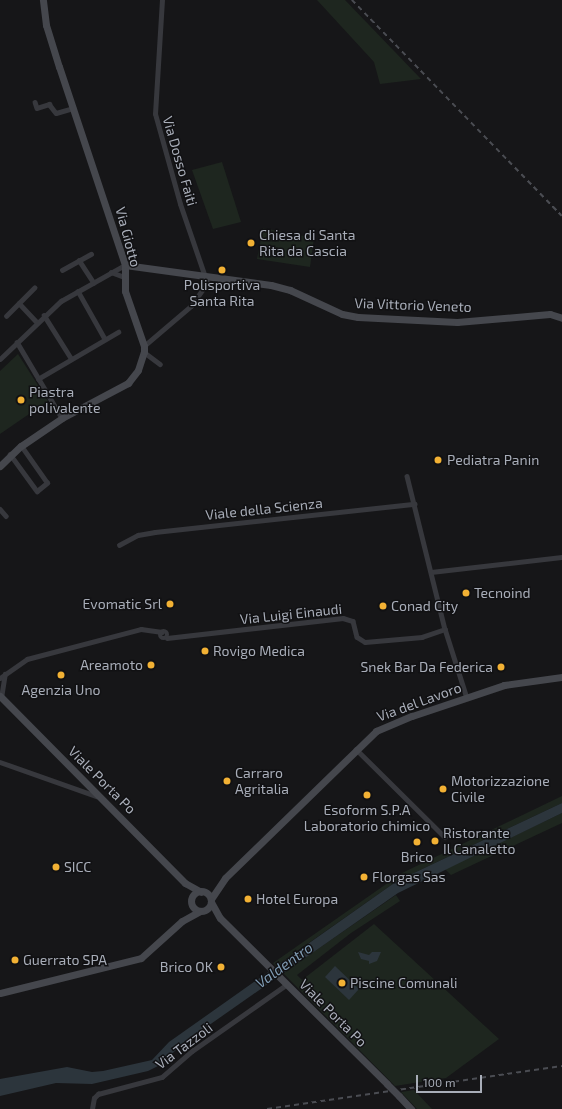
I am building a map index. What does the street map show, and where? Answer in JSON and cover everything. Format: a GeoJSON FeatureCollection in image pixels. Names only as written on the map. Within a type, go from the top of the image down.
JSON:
{"type":"FeatureCollection","features":[{"type":"Feature","properties":{"kind":"main road","name":"Via Giotto"},"geometry":{"type":"LineString","coordinates":[[43,0],[46,25],[125,265],[125,291],[144,349]]}},
{"type":"Feature","properties":{"kind":"main road","name":"Via Vittorio Veneto"},"geometry":{"type":"LineString","coordinates":[[125,265],[290,290],[342,314],[369,319],[457,322],[550,314],[562,318]]}},
{"type":"Feature","properties":{"kind":"main road"},"geometry":{"type":"LineString","coordinates":[[0,466],[10,454],[62,418],[128,383],[138,370],[144,349]]}},
{"type":"Feature","properties":{"kind":"main road","name":"Via del Lavoro"},"geometry":{"type":"LineString","coordinates":[[222,881],[356,749],[370,736],[389,724],[504,685],[562,677]]}},
{"type":"Feature","properties":{"kind":"main road","name":"Viale Porta Po"},"geometry":{"type":"LineString","coordinates":[[1,697],[185,883],[201,892],[211,901],[220,918],[411,1109]]}},
{"type":"Feature","properties":{"kind":"main road"},"geometry":{"type":"LineString","coordinates":[[182,921],[192,901],[201,892],[222,881]]}},
{"type":"Feature","properties":{"kind":"main road"},"geometry":{"type":"LineString","coordinates":[[0,993],[141,958],[182,921],[202,911],[211,901],[222,881]]}},
{"type":"Feature","properties":{"kind":"main road","name":"Viale Porta Po"},"geometry":{"type":"LineString","coordinates":[[185,883],[193,907],[220,918]]}},
{"type":"Feature","properties":{"kind":"street","name":"Via Dosso Faiti"},"geometry":{"type":"LineString","coordinates":[[162,0],[155,114],[180,204],[206,277]]}},
{"type":"Feature","properties":{"kind":"street"},"geometry":{"type":"LineString","coordinates":[[35,102],[37,108],[49,104],[56,113],[73,108]]}},
{"type":"Feature","properties":{"kind":"street"},"geometry":{"type":"LineString","coordinates":[[62,270],[91,254]]}},
{"type":"Feature","properties":{"kind":"street"},"geometry":{"type":"LineString","coordinates":[[79,260],[94,283]]}},
{"type":"Feature","properties":{"kind":"street"},"geometry":{"type":"LineString","coordinates":[[0,359],[44,315],[61,301],[125,265]]}},
{"type":"Feature","properties":{"kind":"street"},"geometry":{"type":"LineString","coordinates":[[112,272],[125,277]]}},
{"type":"Feature","properties":{"kind":"street"},"geometry":{"type":"LineString","coordinates":[[160,364],[144,349],[191,306],[207,283],[206,277]]}},
{"type":"Feature","properties":{"kind":"street"},"geometry":{"type":"LineString","coordinates":[[6,316],[34,288]]}},
{"type":"Feature","properties":{"kind":"street"},"geometry":{"type":"LineString","coordinates":[[78,291],[104,339]]}},
{"type":"Feature","properties":{"kind":"street"},"geometry":{"type":"LineString","coordinates":[[19,303],[37,322]]}},
{"type":"Feature","properties":{"kind":"street"},"geometry":{"type":"LineString","coordinates":[[44,315],[71,358]]}},
{"type":"Feature","properties":{"kind":"street"},"geometry":{"type":"LineString","coordinates":[[38,378],[118,332]]}},
{"type":"Feature","properties":{"kind":"street"},"geometry":{"type":"LineString","coordinates":[[17,342],[62,418]]}},
{"type":"Feature","properties":{"kind":"street"},"geometry":{"type":"LineString","coordinates":[[10,454],[37,491],[47,483],[21,446]]}},
{"type":"Feature","properties":{"kind":"street"},"geometry":{"type":"LineString","coordinates":[[407,476],[445,629],[467,698]]}},
{"type":"Feature","properties":{"kind":"street","name":"Viale della Scienza"},"geometry":{"type":"LineString","coordinates":[[119,545],[138,535],[155,532],[414,504]]}},
{"type":"Feature","properties":{"kind":"street"},"geometry":{"type":"LineString","coordinates":[[0,509],[6,516]]}},
{"type":"Feature","properties":{"kind":"street"},"geometry":{"type":"LineString","coordinates":[[431,572],[562,557]]}},
{"type":"Feature","properties":{"kind":"street","name":"Via Luigi Einaudi"},"geometry":{"type":"LineString","coordinates":[[2,676],[27,659],[136,630],[155,630],[168,637],[343,618],[353,621],[357,637],[365,642],[422,636],[445,629]]}},
{"type":"Feature","properties":{"kind":"street"},"geometry":{"type":"LineString","coordinates":[[0,683],[2,676]]}},
{"type":"Feature","properties":{"kind":"street"},"geometry":{"type":"LineString","coordinates":[[1,697],[2,676]]}},
{"type":"Feature","properties":{"kind":"street"},"geometry":{"type":"LineString","coordinates":[[356,749],[445,837]]}},
{"type":"Feature","properties":{"kind":"street"},"geometry":{"type":"LineString","coordinates":[[0,762],[100,797]]}},
{"type":"Feature","properties":{"kind":"street","name":"Via Tazzoli"},"geometry":{"type":"LineString","coordinates":[[92,1109],[94,1098],[98,1094],[162,1077],[192,1051],[286,985]]}},
{"type":"Feature","properties":{"kind":"shaded area"},"geometry":{"type":"Polygon","coordinates":[[[317,0],[345,0],[421,79],[380,84],[374,62],[317,0]]]}},
{"type":"Feature","properties":{"kind":"shaded area"},"geometry":{"type":"Polygon","coordinates":[[[222,162],[241,222],[213,229],[192,170],[222,162]]]}},
{"type":"Feature","properties":{"kind":"shaded area"},"geometry":{"type":"Polygon","coordinates":[[[263,228],[314,238],[310,267],[257,259],[263,228]]]}},
{"type":"Feature","properties":{"kind":"shaded area"},"geometry":{"type":"Polygon","coordinates":[[[18,354],[48,401],[0,434],[0,371],[18,354]]]}},
{"type":"Feature","properties":{"kind":"shaded area"},"geometry":{"type":"Polygon","coordinates":[[[562,796],[562,803],[397,881],[276,966],[273,963],[402,873],[562,796]]]}},
{"type":"Feature","properties":{"kind":"shaded area"},"geometry":{"type":"Polygon","coordinates":[[[562,813],[562,823],[451,875],[445,869],[562,813]]]}},
{"type":"Feature","properties":{"kind":"shaded area"},"geometry":{"type":"Polygon","coordinates":[[[396,895],[400,901],[351,933],[297,975],[302,980],[374,924],[499,1039],[446,1078],[395,1086],[283,973],[396,895]]]}},
{"type":"Feature","properties":{"kind":"shaded area"},"geometry":{"type":"Polygon","coordinates":[[[414,1090],[432,1109],[417,1109],[401,1092],[414,1090]]]}},
{"type":"Feature","properties":{"kind":"water","name":"Valdentro"},"geometry":{"type":"Polygon","coordinates":[[[562,803],[562,813],[398,893],[185,1042],[158,1066],[148,1071],[92,1084],[56,1083],[0,1096],[0,1079],[67,1067],[92,1072],[103,1071],[152,1060],[169,1042],[397,881],[562,803]]]}},
{"type":"Feature","properties":{"kind":"water"},"geometry":{"type":"Polygon","coordinates":[[[358,952],[369,955],[372,952],[381,952],[377,961],[369,964],[369,961],[361,959],[358,952]]]}},
{"type":"Feature","properties":{"kind":"water","name":"Piscine Comunali"},"geometry":{"type":"Polygon","coordinates":[[[335,966],[359,989],[349,1000],[325,977],[335,966]]]}},
{"type":"Feature","properties":{"kind":"railway"},"geometry":{"type":"LineString","coordinates":[[352,0],[562,216]]}},
{"type":"Feature","properties":{"kind":"railway"},"geometry":{"type":"LineString","coordinates":[[267,1109],[562,1066]]}},
{"type":"Feature","properties":{"kind":"place","name":"Chiesa di Santa Rita da Cascia"},"geometry":{"type":"Point","coordinates":[251,243]}},
{"type":"Feature","properties":{"kind":"place","name":"Polisportiva Santa Rita"},"geometry":{"type":"Point","coordinates":[222,270]}},
{"type":"Feature","properties":{"kind":"place","name":"Piastra polivalente"},"geometry":{"type":"Point","coordinates":[21,400]}},
{"type":"Feature","properties":{"kind":"place","name":"Pediatra Panin"},"geometry":{"type":"Point","coordinates":[438,460]}},
{"type":"Feature","properties":{"kind":"place","name":"Tecnoind"},"geometry":{"type":"Point","coordinates":[466,593]}},
{"type":"Feature","properties":{"kind":"place","name":"Evomatic Srl"},"geometry":{"type":"Point","coordinates":[170,604]}},
{"type":"Feature","properties":{"kind":"place","name":"Conad City"},"geometry":{"type":"Point","coordinates":[383,606]}},
{"type":"Feature","properties":{"kind":"place","name":"Rovigo Medica"},"geometry":{"type":"Point","coordinates":[205,651]}},
{"type":"Feature","properties":{"kind":"place","name":"Areamoto"},"geometry":{"type":"Point","coordinates":[151,665]}},
{"type":"Feature","properties":{"kind":"place","name":"Snek Bar Da Federica"},"geometry":{"type":"Point","coordinates":[501,667]}},
{"type":"Feature","properties":{"kind":"place","name":"Agenzia Uno"},"geometry":{"type":"Point","coordinates":[61,675]}},
{"type":"Feature","properties":{"kind":"place","name":"Carraro Agritalia"},"geometry":{"type":"Point","coordinates":[227,781]}},
{"type":"Feature","properties":{"kind":"place","name":"Motorizzazione Civile"},"geometry":{"type":"Point","coordinates":[443,789]}},
{"type":"Feature","properties":{"kind":"place","name":"Esoform S.P.A Laboratorio chimico"},"geometry":{"type":"Point","coordinates":[367,795]}},
{"type":"Feature","properties":{"kind":"place","name":"Ristorante Il Canaletto"},"geometry":{"type":"Point","coordinates":[435,841]}},
{"type":"Feature","properties":{"kind":"place","name":"Brico"},"geometry":{"type":"Point","coordinates":[417,842]}},
{"type":"Feature","properties":{"kind":"place","name":"SICC"},"geometry":{"type":"Point","coordinates":[56,867]}},
{"type":"Feature","properties":{"kind":"place","name":"Florgas Sas"},"geometry":{"type":"Point","coordinates":[364,877]}},
{"type":"Feature","properties":{"kind":"place","name":"Hotel Europa"},"geometry":{"type":"Point","coordinates":[248,899]}},
{"type":"Feature","properties":{"kind":"place","name":"Guerrato SPA"},"geometry":{"type":"Point","coordinates":[15,960]}},
{"type":"Feature","properties":{"kind":"place","name":"Brico OK"},"geometry":{"type":"Point","coordinates":[221,967]}},
{"type":"Feature","properties":{"kind":"place","name":"Piscine Comunali"},"geometry":{"type":"Point","coordinates":[342,983]}}]}
